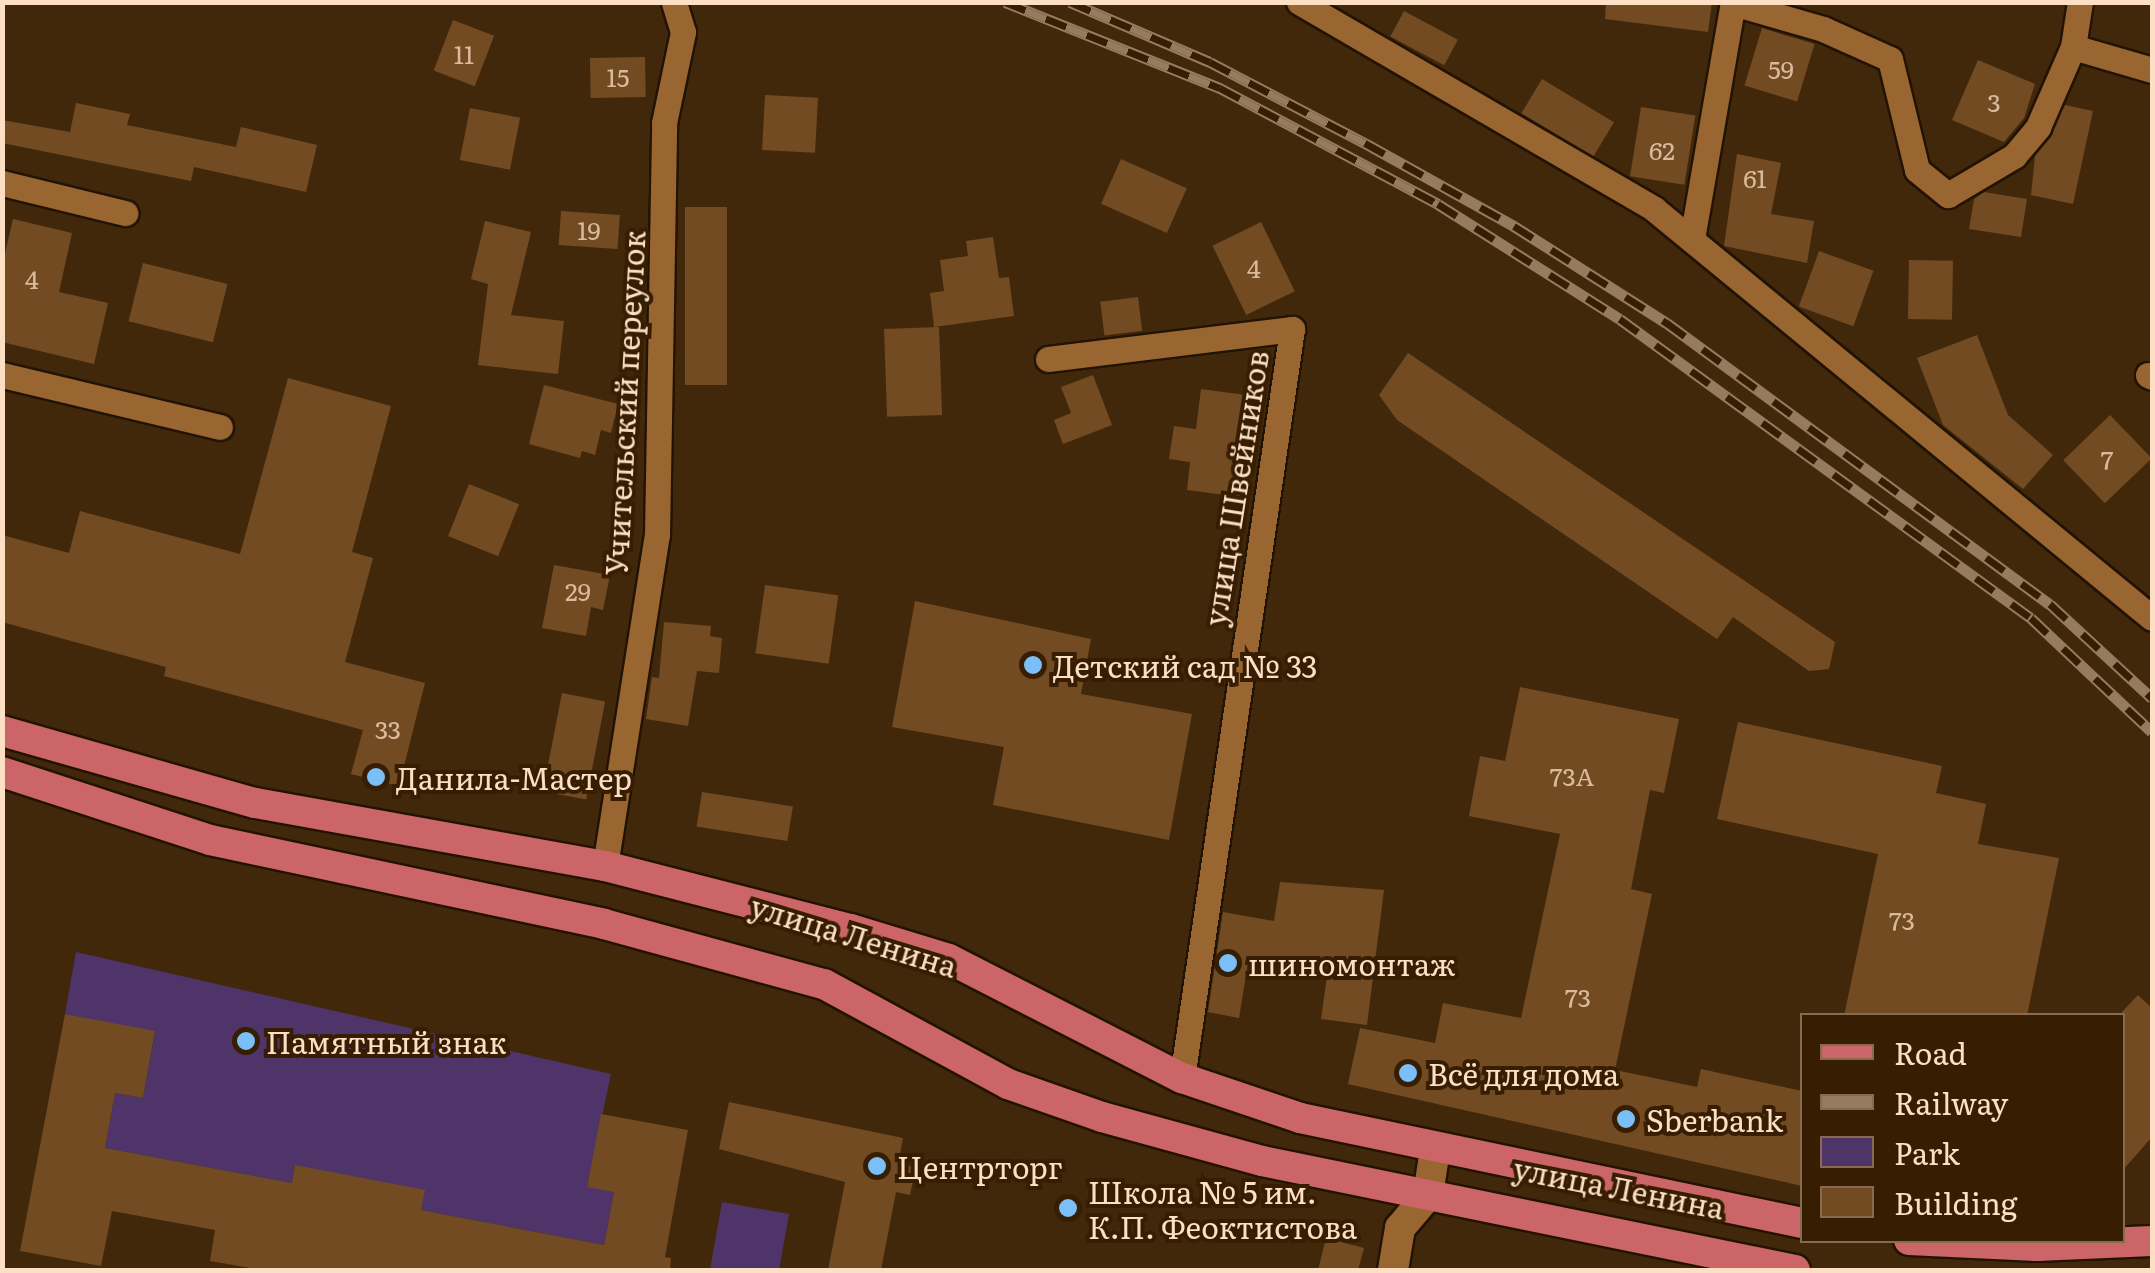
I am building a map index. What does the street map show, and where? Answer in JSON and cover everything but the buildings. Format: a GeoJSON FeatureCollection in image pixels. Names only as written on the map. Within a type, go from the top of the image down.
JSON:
{"type":"FeatureCollection","features":[{"type":"Feature","properties":{"kind":"main road","name":"улица Ленина"},"geometry":{"type":"LineString","coordinates":[[2,730],[255,803],[605,866],[949,959],[1182,1078],[1300,1118],[1800,1224]]}},
{"type":"Feature","properties":{"kind":"main road","name":"улица Ленина"},"geometry":{"type":"LineString","coordinates":[[2,772],[210,840],[604,924],[824,984],[1008,1084],[1102,1117],[1262,1161],[1796,1270]]}},
{"type":"Feature","properties":{"kind":"main road"},"geometry":{"type":"LineString","coordinates":[[2125,1242],[2152,1241]]}},
{"type":"Feature","properties":{"kind":"main road"},"geometry":{"type":"LineString","coordinates":[[1974,1243],[2106,1243]]}},
{"type":"Feature","properties":{"kind":"street","name":"Учительский переулок"},"geometry":{"type":"LineString","coordinates":[[605,866],[657,535],[664,123],[684,32],[674,2]]}},
{"type":"Feature","properties":{"kind":"street"},"geometry":{"type":"LineString","coordinates":[[1300,2],[1654,210],[2152,618]]}},
{"type":"Feature","properties":{"kind":"street"},"geometry":{"type":"LineString","coordinates":[[1692,239],[1733,3],[1823,30],[1890,59],[1916,170],[1948,195],[2014,156],[2038,128],[2073,47],[2080,2]]}},
{"type":"Feature","properties":{"kind":"street"},"geometry":{"type":"LineString","coordinates":[[2073,47],[2152,70]]}},
{"type":"Feature","properties":{"kind":"street"},"geometry":{"type":"LineString","coordinates":[[2,184],[124,213]]}},
{"type":"Feature","properties":{"kind":"street","name":"улица Швейников"},"geometry":{"type":"LineString","coordinates":[[1048,359],[1292,328],[1182,1078]]}},
{"type":"Feature","properties":{"kind":"street"},"geometry":{"type":"LineString","coordinates":[[2,375],[220,427]]}},
{"type":"Feature","properties":{"kind":"street"},"geometry":{"type":"LineString","coordinates":[[1392,1270],[1400,1228],[1428,1195],[1434,1149]]}},
{"type":"Feature","properties":{"kind":"green space"},"geometry":{"type":"Polygon","coordinates":[[[76,952],[611,1074],[587,1186],[614,1192],[604,1245],[421,1210],[295,1165],[292,1183],[105,1148],[115,1093],[143,1098],[155,1032],[65,1014],[76,952]]]}},
{"type":"Feature","properties":{"kind":"green space"},"geometry":{"type":"Polygon","coordinates":[[[722,1202],[789,1214],[779,1270],[710,1270],[722,1202]]]}},
{"type":"Feature","properties":{"kind":"railway"},"geometry":{"type":"LineString","coordinates":[[1005,2],[1220,88],[1438,204],[1620,319],[2031,618],[2152,732]]}},
{"type":"Feature","properties":{"kind":"railway"},"geometry":{"type":"LineString","coordinates":[[1070,2],[1210,62],[1365,143],[1514,226],[1667,323],[2050,604],[2152,698]]}},
{"type":"Feature","properties":{"kind":"place","name":"Детский сад № 33"},"geometry":{"type":"Point","coordinates":[1033,665]}},
{"type":"Feature","properties":{"kind":"place","name":"Данила-Мастер"},"geometry":{"type":"Point","coordinates":[376,777]}},
{"type":"Feature","properties":{"kind":"place","name":"шиномонтаж"},"geometry":{"type":"Point","coordinates":[1228,963]}},
{"type":"Feature","properties":{"kind":"place","name":"Памятный знак"},"geometry":{"type":"Point","coordinates":[246,1041]}},
{"type":"Feature","properties":{"kind":"place","name":"Всё для дома"},"geometry":{"type":"Point","coordinates":[1408,1073]}},
{"type":"Feature","properties":{"kind":"place","name":"Sberbank"},"geometry":{"type":"Point","coordinates":[1626,1119]}},
{"type":"Feature","properties":{"kind":"place","name":"Центрторг"},"geometry":{"type":"Point","coordinates":[877,1166]}},
{"type":"Feature","properties":{"kind":"place","name":"Школа № 5 им. К.П. Феоктистова"},"geometry":{"type":"Point","coordinates":[1068,1208]}}]}
